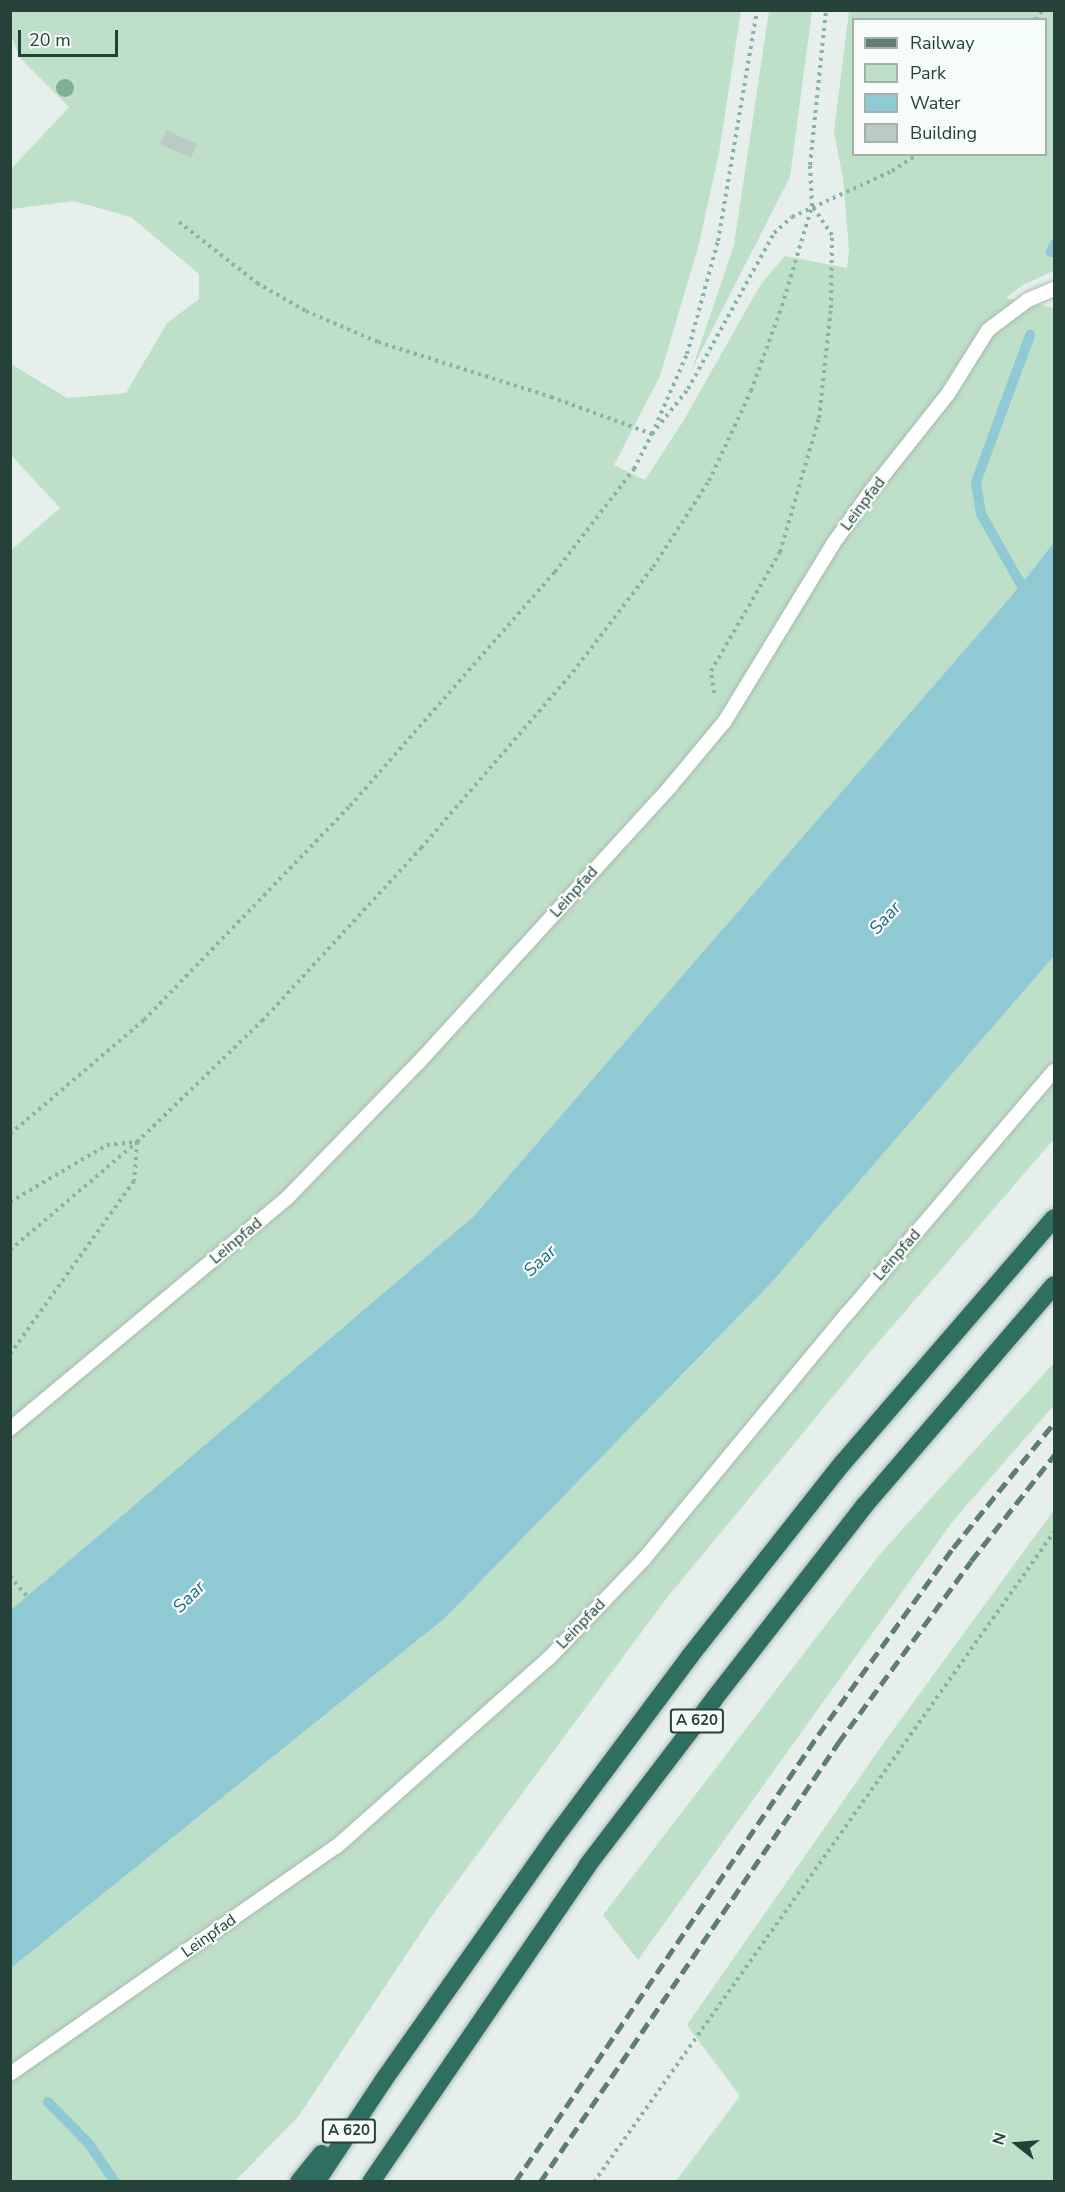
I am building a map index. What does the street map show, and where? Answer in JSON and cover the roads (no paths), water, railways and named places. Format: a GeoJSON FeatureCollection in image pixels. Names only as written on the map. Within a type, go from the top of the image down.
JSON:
{"type":"FeatureCollection","features":[{"type":"Feature","properties":{"kind":"highway","name":"A 620"},"geometry":{"type":"LineString","coordinates":[[316,2181],[383,2081],[553,1839],[690,1656],[841,1465],[1054,1218]]}},
{"type":"Feature","properties":{"kind":"highway","name":"A 620"},"geometry":{"type":"LineString","coordinates":[[371,2181],[587,1866],[721,1689],[865,1505],[1054,1285]]}},
{"type":"Feature","properties":{"kind":"highway"},"geometry":{"type":"LineString","coordinates":[[299,2181],[383,2081]]}},
{"type":"Feature","properties":{"kind":"lane","name":"Leinpfad"},"geometry":{"type":"LineString","coordinates":[[10,1429],[287,1198],[419,1062],[670,786],[725,721],[833,544],[871,491],[948,394],[988,330],[1028,300],[1054,289]]}},
{"type":"Feature","properties":{"kind":"lane","name":"Leinpfad"},"geometry":{"type":"LineString","coordinates":[[10,2074],[336,1847],[549,1658],[644,1558],[847,1314],[1054,1071]]}},
{"type":"Feature","properties":{"kind":"water","name":"Saar"},"geometry":{"type":"Polygon","coordinates":[[[1054,542],[1054,956],[773,1281],[445,1618],[11,1968],[11,1610],[474,1216],[1020,586],[1054,542]]]}},
{"type":"Feature","properties":{"kind":"waterway"},"geometry":{"type":"LineString","coordinates":[[1051,252],[1054,245]]}},
{"type":"Feature","properties":{"kind":"waterway"},"geometry":{"type":"LineString","coordinates":[[1028,597],[981,514],[976,482],[1030,335]]}},
{"type":"Feature","properties":{"kind":"waterway"},"geometry":{"type":"LineString","coordinates":[[48,2102],[89,2144],[115,2182]]}},
{"type":"Feature","properties":{"kind":"railway"},"geometry":{"type":"LineString","coordinates":[[515,2182],[818,1735],[953,1548],[1054,1423]]}},
{"type":"Feature","properties":{"kind":"railway"},"geometry":{"type":"LineString","coordinates":[[540,2182],[838,1743],[971,1561],[1054,1455]]}}]}
